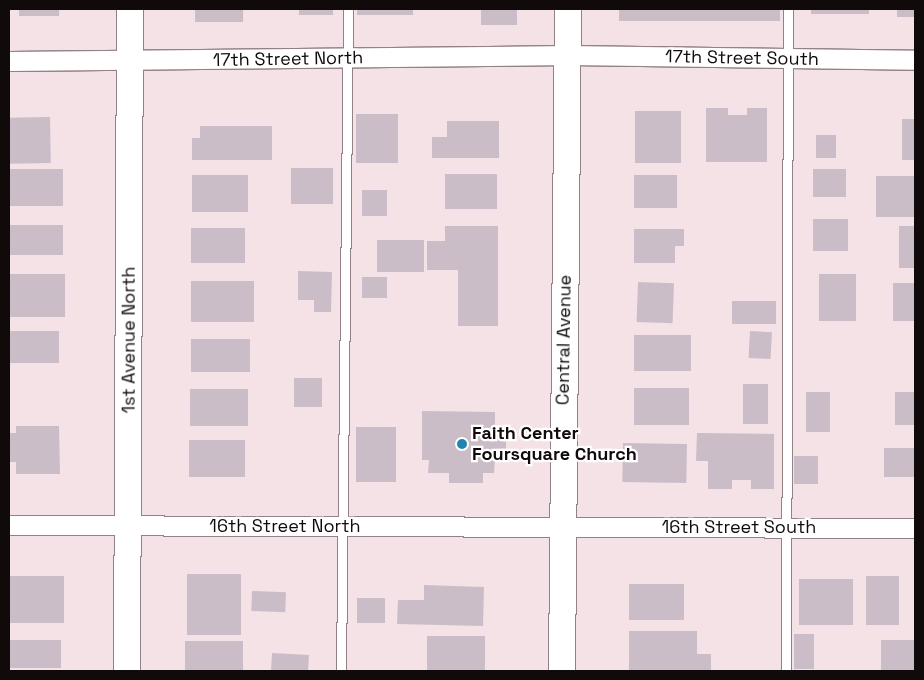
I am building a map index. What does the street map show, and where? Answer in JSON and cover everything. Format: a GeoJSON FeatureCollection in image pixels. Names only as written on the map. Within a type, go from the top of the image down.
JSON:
{"type":"FeatureCollection","features":[{"type":"Feature","properties":{"kind":"main road","name":"1st Avenue North"},"geometry":{"type":"LineString","coordinates":[[127,671],[130,9]]}},
{"type":"Feature","properties":{"kind":"main road","name":"Central Avenue"},"geometry":{"type":"LineString","coordinates":[[562,671],[568,9]]}},
{"type":"Feature","properties":{"kind":"street","name":"17th Street North"},"geometry":{"type":"LineString","coordinates":[[9,61],[568,55]]}},
{"type":"Feature","properties":{"kind":"street","name":"17th Street South"},"geometry":{"type":"LineString","coordinates":[[568,55],[915,60]]}},
{"type":"Feature","properties":{"kind":"street","name":"16th Street North"},"geometry":{"type":"LineString","coordinates":[[9,525],[562,526]]}},
{"type":"Feature","properties":{"kind":"street","name":"16th Street South"},"geometry":{"type":"LineString","coordinates":[[562,526],[915,528]]}},
{"type":"Feature","properties":{"kind":"lane"},"geometry":{"type":"LineString","coordinates":[[341,671],[348,9]]}},
{"type":"Feature","properties":{"kind":"lane"},"geometry":{"type":"LineString","coordinates":[[786,671],[788,527],[788,9]]}},
{"type":"Feature","properties":{"kind":"building"},"geometry":{"type":"Polygon","coordinates":[[[19,9],[59,9],[59,16],[19,16],[19,9]]]}},
{"type":"Feature","properties":{"kind":"building"},"geometry":{"type":"Polygon","coordinates":[[[195,9],[243,9],[243,22],[195,22],[195,9]]]}},
{"type":"Feature","properties":{"kind":"building"},"geometry":{"type":"Polygon","coordinates":[[[299,9],[333,9],[333,15],[299,15],[299,9]]]}},
{"type":"Feature","properties":{"kind":"building"},"geometry":{"type":"Polygon","coordinates":[[[357,9],[413,9],[413,15],[357,15],[357,9]]]}},
{"type":"Feature","properties":{"kind":"building"},"geometry":{"type":"Polygon","coordinates":[[[481,9],[517,9],[517,25],[481,25],[481,9]]]}},
{"type":"Feature","properties":{"kind":"building"},"geometry":{"type":"Polygon","coordinates":[[[619,9],[780,9],[780,21],[619,21],[619,9]]]}},
{"type":"Feature","properties":{"kind":"building"},"geometry":{"type":"Polygon","coordinates":[[[811,9],[869,9],[869,14],[811,14],[811,9]]]}},
{"type":"Feature","properties":{"kind":"building"},"geometry":{"type":"Polygon","coordinates":[[[897,9],[915,9],[915,17],[897,17],[897,9]]]}},
{"type":"Feature","properties":{"kind":"building"},"geometry":{"type":"Polygon","coordinates":[[[706,108],[728,108],[728,115],[747,115],[747,108],[767,108],[767,162],[706,162],[706,108]]]}},
{"type":"Feature","properties":{"kind":"building"},"geometry":{"type":"Polygon","coordinates":[[[635,111],[681,111],[681,163],[635,163],[635,111]]]}},
{"type":"Feature","properties":{"kind":"building"},"geometry":{"type":"Polygon","coordinates":[[[356,114],[398,114],[398,163],[356,163],[356,114]]]}},
{"type":"Feature","properties":{"kind":"building"},"geometry":{"type":"Polygon","coordinates":[[[50,117],[51,163],[10,164],[9,118],[50,117]]]}},
{"type":"Feature","properties":{"kind":"building"},"geometry":{"type":"Polygon","coordinates":[[[902,119],[915,119],[915,160],[902,160],[902,119]]]}},
{"type":"Feature","properties":{"kind":"building"},"geometry":{"type":"Polygon","coordinates":[[[447,121],[499,121],[499,158],[432,158],[432,137],[447,137],[447,121]]]}},
{"type":"Feature","properties":{"kind":"building"},"geometry":{"type":"Polygon","coordinates":[[[200,126],[272,126],[272,160],[192,160],[192,138],[200,138],[200,126]]]}},
{"type":"Feature","properties":{"kind":"building"},"geometry":{"type":"Polygon","coordinates":[[[816,135],[836,135],[836,158],[816,158],[816,135]]]}},
{"type":"Feature","properties":{"kind":"building"},"geometry":{"type":"Polygon","coordinates":[[[291,168],[333,168],[333,204],[291,204],[291,168]]]}},
{"type":"Feature","properties":{"kind":"building"},"geometry":{"type":"Polygon","coordinates":[[[9,169],[63,169],[63,206],[9,206],[9,169]]]}},
{"type":"Feature","properties":{"kind":"building"},"geometry":{"type":"Polygon","coordinates":[[[813,169],[846,169],[846,197],[813,197],[813,169]]]}},
{"type":"Feature","properties":{"kind":"building"},"geometry":{"type":"Polygon","coordinates":[[[445,174],[497,174],[497,209],[445,209],[445,174]]]}},
{"type":"Feature","properties":{"kind":"building"},"geometry":{"type":"Polygon","coordinates":[[[192,175],[248,175],[248,212],[192,212],[192,175]]]}},
{"type":"Feature","properties":{"kind":"building"},"geometry":{"type":"Polygon","coordinates":[[[634,175],[677,175],[677,208],[634,208],[634,175]]]}},
{"type":"Feature","properties":{"kind":"building"},"geometry":{"type":"Polygon","coordinates":[[[876,176],[915,176],[915,217],[876,217],[876,176]]]}},
{"type":"Feature","properties":{"kind":"building"},"geometry":{"type":"Polygon","coordinates":[[[362,190],[387,190],[387,216],[362,216],[362,190]]]}},
{"type":"Feature","properties":{"kind":"building"},"geometry":{"type":"Polygon","coordinates":[[[813,219],[848,219],[848,251],[813,251],[813,219]]]}},
{"type":"Feature","properties":{"kind":"building"},"geometry":{"type":"Polygon","coordinates":[[[9,225],[63,225],[63,255],[9,255],[9,225]]]}},
{"type":"Feature","properties":{"kind":"building"},"geometry":{"type":"Polygon","coordinates":[[[445,226],[498,226],[498,326],[458,326],[458,270],[427,270],[427,241],[445,241],[445,226]]]}},
{"type":"Feature","properties":{"kind":"building"},"geometry":{"type":"Polygon","coordinates":[[[899,226],[915,226],[915,268],[899,268],[899,226]]]}},
{"type":"Feature","properties":{"kind":"building"},"geometry":{"type":"Polygon","coordinates":[[[191,228],[245,228],[245,263],[191,263],[191,228]]]}},
{"type":"Feature","properties":{"kind":"building"},"geometry":{"type":"Polygon","coordinates":[[[634,229],[684,229],[684,246],[675,246],[675,263],[634,263],[634,229]]]}},
{"type":"Feature","properties":{"kind":"building"},"geometry":{"type":"Polygon","coordinates":[[[377,240],[424,240],[424,272],[377,272],[377,240]]]}},
{"type":"Feature","properties":{"kind":"building"},"geometry":{"type":"Polygon","coordinates":[[[298,271],[332,272],[331,312],[314,312],[314,300],[298,300],[298,271]]]}},
{"type":"Feature","properties":{"kind":"building"},"geometry":{"type":"Polygon","coordinates":[[[9,274],[65,274],[65,317],[9,317],[9,274]]]}},
{"type":"Feature","properties":{"kind":"building"},"geometry":{"type":"Polygon","coordinates":[[[819,274],[856,274],[856,321],[819,321],[819,274]]]}},
{"type":"Feature","properties":{"kind":"building"},"geometry":{"type":"Polygon","coordinates":[[[362,277],[387,277],[387,298],[362,298],[362,277]]]}},
{"type":"Feature","properties":{"kind":"building"},"geometry":{"type":"Polygon","coordinates":[[[191,281],[254,281],[254,322],[191,322],[191,281]]]}},
{"type":"Feature","properties":{"kind":"building"},"geometry":{"type":"Polygon","coordinates":[[[638,282],[674,283],[673,323],[637,322],[638,282]]]}},
{"type":"Feature","properties":{"kind":"building"},"geometry":{"type":"Polygon","coordinates":[[[893,283],[915,283],[915,321],[893,321],[893,283]]]}},
{"type":"Feature","properties":{"kind":"building"},"geometry":{"type":"Polygon","coordinates":[[[732,301],[776,301],[776,324],[732,324],[732,301]]]}},
{"type":"Feature","properties":{"kind":"building"},"geometry":{"type":"Polygon","coordinates":[[[9,331],[59,331],[59,363],[9,363],[9,331]]]}},
{"type":"Feature","properties":{"kind":"building"},"geometry":{"type":"Polygon","coordinates":[[[750,331],[772,332],[771,359],[749,358],[750,331]]]}},
{"type":"Feature","properties":{"kind":"building"},"geometry":{"type":"Polygon","coordinates":[[[634,335],[691,335],[691,371],[634,371],[634,335]]]}},
{"type":"Feature","properties":{"kind":"building"},"geometry":{"type":"Polygon","coordinates":[[[191,339],[250,339],[250,372],[191,372],[191,339]]]}},
{"type":"Feature","properties":{"kind":"building"},"geometry":{"type":"Polygon","coordinates":[[[294,378],[322,378],[322,407],[294,407],[294,378]]]}},
{"type":"Feature","properties":{"kind":"building"},"geometry":{"type":"Polygon","coordinates":[[[743,384],[768,384],[768,424],[743,424],[743,384]]]}},
{"type":"Feature","properties":{"kind":"building"},"geometry":{"type":"Polygon","coordinates":[[[634,388],[689,388],[689,425],[634,425],[634,388]]]}},
{"type":"Feature","properties":{"kind":"building"},"geometry":{"type":"Polygon","coordinates":[[[190,389],[248,389],[248,426],[190,426],[190,389]]]}},
{"type":"Feature","properties":{"kind":"building"},"geometry":{"type":"Polygon","coordinates":[[[806,392],[830,392],[830,432],[806,432],[806,392]]]}},
{"type":"Feature","properties":{"kind":"building"},"geometry":{"type":"Polygon","coordinates":[[[895,392],[915,392],[915,425],[895,425],[895,392]]]}},
{"type":"Feature","properties":{"kind":"building"},"geometry":{"type":"Polygon","coordinates":[[[422,411],[495,412],[495,427],[506,427],[506,458],[495,458],[494,473],[483,473],[483,483],[449,483],[449,473],[428,473],[429,460],[422,460],[422,411]]]}},
{"type":"Feature","properties":{"kind":"building"},"geometry":{"type":"Polygon","coordinates":[[[16,426],[59,426],[60,474],[16,474],[16,462],[9,462],[9,433],[16,433],[16,426]]]}},
{"type":"Feature","properties":{"kind":"building"},"geometry":{"type":"Polygon","coordinates":[[[356,427],[396,427],[396,482],[356,482],[356,427]]]}},
{"type":"Feature","properties":{"kind":"building"},"geometry":{"type":"Polygon","coordinates":[[[697,433],[774,434],[774,489],[751,489],[751,480],[732,480],[732,489],[708,489],[708,461],[696,461],[697,433]]]}},
{"type":"Feature","properties":{"kind":"building"},"geometry":{"type":"Polygon","coordinates":[[[189,440],[245,440],[245,477],[189,477],[189,440]]]}},
{"type":"Feature","properties":{"kind":"building"},"geometry":{"type":"Polygon","coordinates":[[[623,443],[687,444],[686,483],[622,482],[623,443]]]}},
{"type":"Feature","properties":{"kind":"building"},"geometry":{"type":"Polygon","coordinates":[[[884,448],[915,448],[915,477],[884,477],[884,448]]]}},
{"type":"Feature","properties":{"kind":"building"},"geometry":{"type":"Polygon","coordinates":[[[794,456],[818,456],[818,484],[794,484],[794,456]]]}},
{"type":"Feature","properties":{"kind":"building"},"geometry":{"type":"Polygon","coordinates":[[[187,574],[241,574],[241,635],[187,635],[187,574]]]}},
{"type":"Feature","properties":{"kind":"building"},"geometry":{"type":"Polygon","coordinates":[[[9,576],[64,576],[64,623],[9,623],[9,576]]]}},
{"type":"Feature","properties":{"kind":"building"},"geometry":{"type":"Polygon","coordinates":[[[866,576],[899,576],[899,625],[866,625],[866,576]]]}},
{"type":"Feature","properties":{"kind":"building"},"geometry":{"type":"Polygon","coordinates":[[[799,579],[853,579],[853,625],[799,625],[799,579]]]}},
{"type":"Feature","properties":{"kind":"building"},"geometry":{"type":"Polygon","coordinates":[[[629,584],[684,584],[684,620],[629,620],[629,584]]]}},
{"type":"Feature","properties":{"kind":"building"},"geometry":{"type":"Polygon","coordinates":[[[424,585],[484,587],[483,626],[397,624],[398,600],[424,600],[424,585]]]}},
{"type":"Feature","properties":{"kind":"building"},"geometry":{"type":"Polygon","coordinates":[[[252,591],[286,592],[285,612],[251,611],[252,591]]]}},
{"type":"Feature","properties":{"kind":"building"},"geometry":{"type":"Polygon","coordinates":[[[357,598],[385,598],[385,623],[357,623],[357,598]]]}},
{"type":"Feature","properties":{"kind":"building"},"geometry":{"type":"Polygon","coordinates":[[[629,631],[697,631],[697,654],[711,654],[711,671],[629,671],[629,631]]]}},
{"type":"Feature","properties":{"kind":"building"},"geometry":{"type":"Polygon","coordinates":[[[794,634],[814,634],[814,669],[794,669],[794,634]]]}},
{"type":"Feature","properties":{"kind":"building"},"geometry":{"type":"Polygon","coordinates":[[[427,636],[485,636],[485,671],[427,671],[427,636]]]}},
{"type":"Feature","properties":{"kind":"building"},"geometry":{"type":"Polygon","coordinates":[[[9,640],[61,640],[61,668],[9,668],[9,640]]]}},
{"type":"Feature","properties":{"kind":"building"},"geometry":{"type":"Polygon","coordinates":[[[881,640],[915,640],[915,671],[881,671],[881,640]]]}},
{"type":"Feature","properties":{"kind":"building"},"geometry":{"type":"Polygon","coordinates":[[[185,641],[243,641],[243,671],[185,671],[185,641]]]}},
{"type":"Feature","properties":{"kind":"building"},"geometry":{"type":"Polygon","coordinates":[[[272,653],[309,655],[308,671],[271,671],[272,653]]]}},
{"type":"Feature","properties":{"kind":"place","name":"Faith Center Foursquare Church"},"geometry":{"type":"Point","coordinates":[462,444]}}]}
